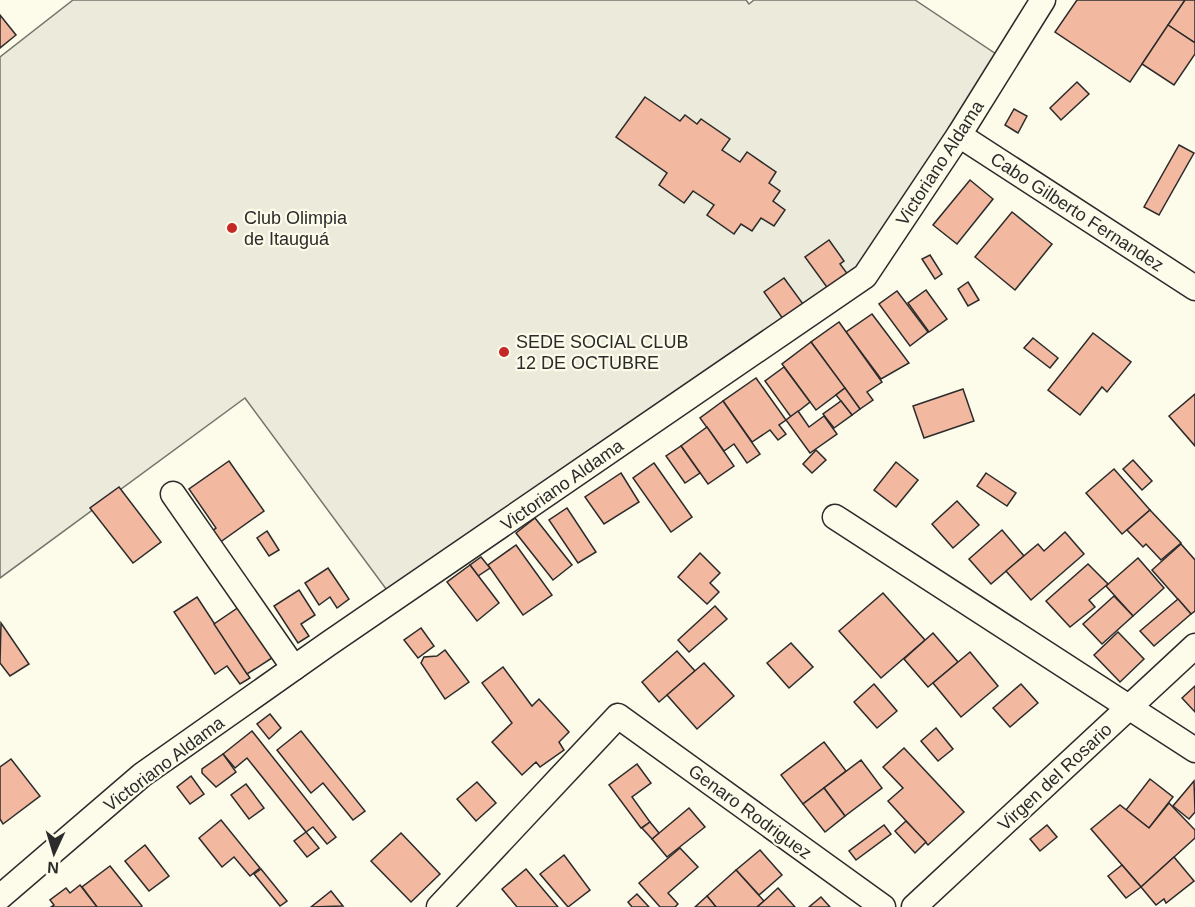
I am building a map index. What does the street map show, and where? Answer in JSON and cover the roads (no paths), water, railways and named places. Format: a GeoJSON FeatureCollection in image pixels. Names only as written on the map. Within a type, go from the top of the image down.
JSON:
{"type":"FeatureCollection","features":[{"type":"Feature","properties":{"kind":"street","name":"Victoriano Aldama"},"geometry":{"type":"LineString","coordinates":[[0,897],[142,775],[865,276],[959,135],[1043,0]]}},
{"type":"Feature","properties":{"kind":"street","name":"Cabo Gilberto Fernandez"},"geometry":{"type":"LineString","coordinates":[[959,135],[1195,288]]}},
{"type":"Feature","properties":{"kind":"street"},"geometry":{"type":"LineString","coordinates":[[173,494],[294,668]]}},
{"type":"Feature","properties":{"kind":"street"},"geometry":{"type":"LineString","coordinates":[[835,517],[1195,750]]}},
{"type":"Feature","properties":{"kind":"street","name":"Virgen del Rosario"},"geometry":{"type":"LineString","coordinates":[[914,907],[1195,645]]}},
{"type":"Feature","properties":{"kind":"street","name":"Genaro Rodriguez"},"geometry":{"type":"LineString","coordinates":[[439,907],[618,716],[883,907]]}},
{"type":"Feature","properties":{"kind":"place","name":"Club Olimpia de Itauguá"},"geometry":{"type":"Point","coordinates":[232,228]}},
{"type":"Feature","properties":{"kind":"place","name":"SEDE SOCIAL CLUB 12 DE OCTUBRE"},"geometry":{"type":"Point","coordinates":[504,352]}}]}
